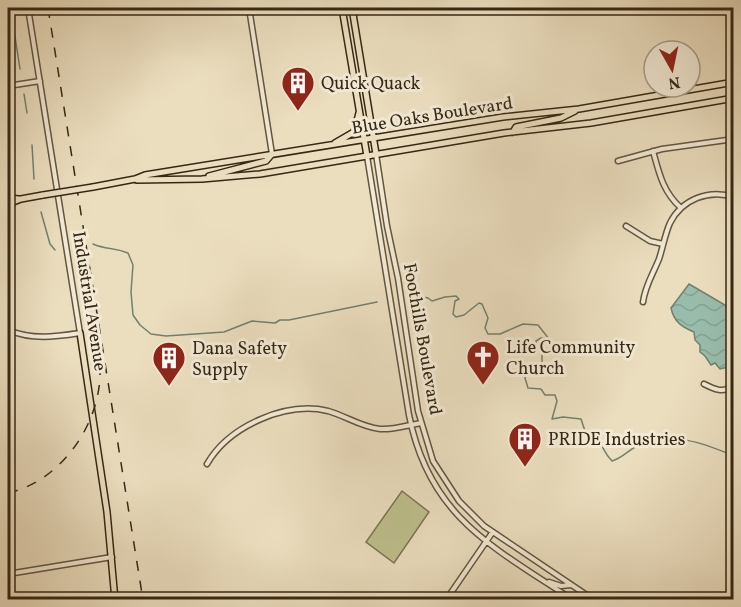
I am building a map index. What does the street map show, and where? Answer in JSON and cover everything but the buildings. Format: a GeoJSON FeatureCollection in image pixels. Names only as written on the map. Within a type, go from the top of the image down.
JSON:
{"type":"FeatureCollection","features":[{"type":"Feature","properties":{"kind":"main road","name":"Foothills Boulevard"},"geometry":{"type":"LineString","coordinates":[[342,8],[367,156]]}},
{"type":"Feature","properties":{"kind":"main road","name":"Foothills Boulevard"},"geometry":{"type":"LineString","coordinates":[[352,8],[376,154]]}},
{"type":"Feature","properties":{"kind":"main road"},"geometry":{"type":"LineString","coordinates":[[344,20],[352,23],[355,38],[358,40]]}},
{"type":"Feature","properties":{"kind":"main road","name":"Blue Oaks Boulevard"},"geometry":{"type":"LineString","coordinates":[[8,204],[21,199],[135,179],[145,175],[503,117],[579,109],[734,82]]}},
{"type":"Feature","properties":{"kind":"main road","name":"Blue Oaks Boulevard"},"geometry":{"type":"LineString","coordinates":[[135,179],[146,181],[202,179],[260,174],[513,132],[591,123],[734,98]]}},
{"type":"Feature","properties":{"kind":"main road"},"geometry":{"type":"LineString","coordinates":[[330,146],[354,132],[360,108]]}},
{"type":"Feature","properties":{"kind":"main road"},"geometry":{"type":"LineString","coordinates":[[513,132],[516,127],[561,118],[579,109]]}},
{"type":"Feature","properties":{"kind":"main road"},"geometry":{"type":"LineString","coordinates":[[202,179],[266,161],[272,154]]}},
{"type":"Feature","properties":{"kind":"main road","name":"Blue Oaks Boulevard"},"geometry":{"type":"LineString","coordinates":[[8,198],[21,199]]}},
{"type":"Feature","properties":{"kind":"main road","name":"Industrial Avenue"},"geometry":{"type":"LineString","coordinates":[[80,333],[108,512],[115,600]]}},
{"type":"Feature","properties":{"kind":"street","name":"Industrial Avenue"},"geometry":{"type":"LineString","coordinates":[[28,8],[80,333]]}},
{"type":"Feature","properties":{"kind":"street"},"geometry":{"type":"LineString","coordinates":[[249,8],[272,154]]}},
{"type":"Feature","properties":{"kind":"street"},"geometry":{"type":"LineString","coordinates":[[8,86],[40,81]]}},
{"type":"Feature","properties":{"kind":"street"},"geometry":{"type":"LineString","coordinates":[[618,161],[653,151],[734,139]]}},
{"type":"Feature","properties":{"kind":"street"},"geometry":{"type":"LineString","coordinates":[[653,151],[665,189],[681,208]]}},
{"type":"Feature","properties":{"kind":"street","name":"Foothills Boulevard"},"geometry":{"type":"LineString","coordinates":[[376,154],[422,423],[433,461],[442,477],[472,516],[492,533],[594,600]]}},
{"type":"Feature","properties":{"kind":"street","name":"Foothills Boulevard"},"geometry":{"type":"LineString","coordinates":[[367,156],[411,425],[417,449],[437,491],[461,520],[485,541],[573,600]]}},
{"type":"Feature","properties":{"kind":"street"},"geometry":{"type":"LineString","coordinates":[[643,302],[646,285],[669,225],[681,208],[694,199],[704,196],[722,194],[734,197]]}},
{"type":"Feature","properties":{"kind":"street"},"geometry":{"type":"LineString","coordinates":[[626,226],[650,241],[663,244]]}},
{"type":"Feature","properties":{"kind":"street"},"geometry":{"type":"LineString","coordinates":[[8,330],[33,337],[49,338],[80,333]]}},
{"type":"Feature","properties":{"kind":"street"},"geometry":{"type":"LineString","coordinates":[[704,384],[721,391],[734,386]]}},
{"type":"Feature","properties":{"kind":"street"},"geometry":{"type":"LineString","coordinates":[[207,464],[224,442],[254,423],[283,411],[307,408],[325,411],[387,429],[422,423]]}},
{"type":"Feature","properties":{"kind":"street"},"geometry":{"type":"LineString","coordinates":[[446,600],[492,533]]}},
{"type":"Feature","properties":{"kind":"street"},"geometry":{"type":"LineString","coordinates":[[8,574],[112,557]]}},
{"type":"Feature","properties":{"kind":"street"},"geometry":{"type":"LineString","coordinates":[[545,581],[561,586],[571,585]]}},
{"type":"Feature","properties":{"kind":"shaded area"},"geometry":{"type":"Polygon","coordinates":[[[402,491],[429,512],[394,563],[366,542],[402,491]]]}},
{"type":"Feature","properties":{"kind":"water"},"geometry":{"type":"Polygon","coordinates":[[[689,284],[725,305],[732,321],[729,337],[733,343],[733,366],[720,369],[715,363],[711,365],[700,352],[700,345],[695,340],[694,332],[682,326],[674,317],[671,308],[689,284]]]}},
{"type":"Feature","properties":{"kind":"waterway"},"geometry":{"type":"LineString","coordinates":[[10,8],[11,12]]}},
{"type":"Feature","properties":{"kind":"waterway"},"geometry":{"type":"LineString","coordinates":[[14,30],[20,69]]}},
{"type":"Feature","properties":{"kind":"waterway"},"geometry":{"type":"LineString","coordinates":[[24,94],[27,113]]}},
{"type":"Feature","properties":{"kind":"waterway"},"geometry":{"type":"LineString","coordinates":[[32,145],[34,179]]}},
{"type":"Feature","properties":{"kind":"waterway"},"geometry":{"type":"LineString","coordinates":[[41,212],[50,244],[55,250]]}},
{"type":"Feature","properties":{"kind":"waterway"},"geometry":{"type":"LineString","coordinates":[[93,244],[128,253],[133,265],[131,292],[133,315],[151,334],[166,336],[224,332],[252,321],[275,323],[280,320],[377,302]]}},
{"type":"Feature","properties":{"kind":"waterway"},"geometry":{"type":"LineString","coordinates":[[76,247],[81,247]]}},
{"type":"Feature","properties":{"kind":"waterway"},"geometry":{"type":"LineString","coordinates":[[413,295],[432,301],[456,296],[459,299],[455,301],[453,314],[456,317],[464,315],[479,303],[482,304],[488,318],[485,328],[488,334],[500,334],[523,324],[538,325],[549,339],[541,338],[536,341],[536,345],[542,352],[542,371],[527,371],[525,378],[528,388],[541,389],[545,395],[555,395],[557,401],[552,419],[563,417],[581,419],[585,431],[599,442],[612,461],[639,445],[664,439],[687,440],[734,456]]}},
{"type":"Feature","properties":{"kind":"railway"},"geometry":{"type":"LineString","coordinates":[[48,8],[143,600]]}},
{"type":"Feature","properties":{"kind":"railway"},"geometry":{"type":"LineString","coordinates":[[8,493],[28,486],[45,476],[75,446],[94,409],[99,388],[100,368]]}},
{"type":"Feature","properties":{"kind":"place","name":"Quick Quack"},"geometry":{"type":"Point","coordinates":[298,112]}},
{"type":"Feature","properties":{"kind":"place","name":"Life Community Church"},"geometry":{"type":"Point","coordinates":[483,386]}},
{"type":"Feature","properties":{"kind":"place","name":"Dana Safety Supply"},"geometry":{"type":"Point","coordinates":[169,387]}},
{"type":"Feature","properties":{"kind":"place","name":"PRIDE Industries"},"geometry":{"type":"Point","coordinates":[525,468]}}]}
